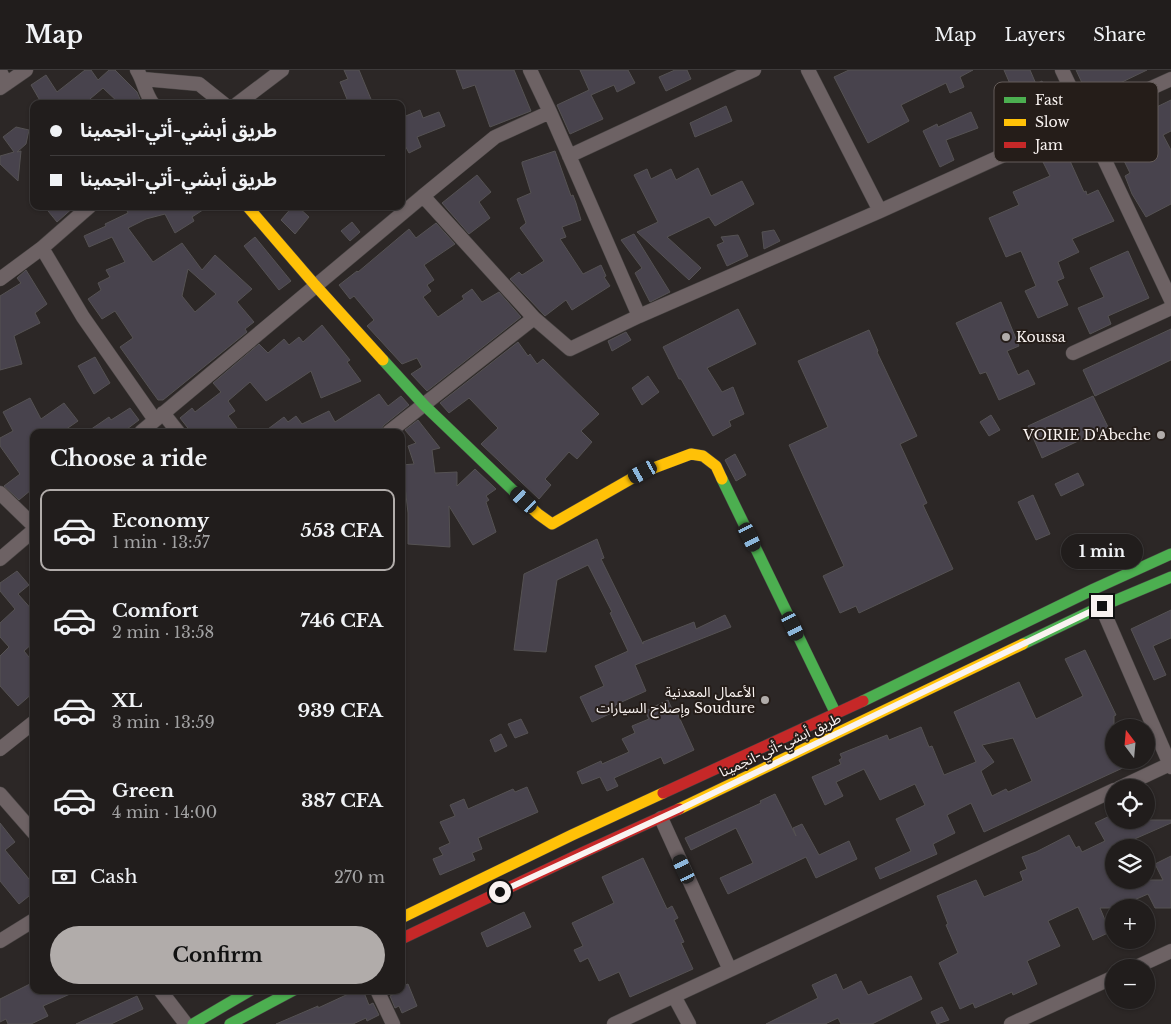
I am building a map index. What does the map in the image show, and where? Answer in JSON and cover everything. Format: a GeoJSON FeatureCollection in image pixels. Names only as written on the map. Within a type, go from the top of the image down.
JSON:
{"type":"FeatureCollection","features":[{"type":"Feature","properties":{"kind":"main road"},"geometry":{"type":"LineString","coordinates":[[250,210],[315,285],[424,405],[538,514],[552,524],[643,472],[691,454],[703,456],[716,466],[836,714]]}},
{"type":"Feature","properties":{"kind":"main road"},"geometry":{"type":"LineString","coordinates":[[405,916],[572,835],[836,714],[1094,589],[1171,554]]}},
{"type":"Feature","properties":{"kind":"main road","name":"طريق أبشي-أتي-انجمينا"},"geometry":{"type":"LineString","coordinates":[[405,937],[582,853],[661,818],[1102,606],[1171,576]]}},
{"type":"Feature","properties":{"kind":"main road"},"geometry":{"type":"LineString","coordinates":[[572,835],[582,853]]}},
{"type":"Feature","properties":{"kind":"main road"},"geometry":{"type":"LineString","coordinates":[[193,1024],[243,994]]}},
{"type":"Feature","properties":{"kind":"main road"},"geometry":{"type":"LineString","coordinates":[[230,1024],[286,994]]}},
{"type":"Feature","properties":{"kind":"street"},"geometry":{"type":"LineString","coordinates":[[0,71],[3,86],[26,70]]}},
{"type":"Feature","properties":{"kind":"street"},"geometry":{"type":"LineString","coordinates":[[242,100],[282,70]]}},
{"type":"Feature","properties":{"kind":"street"},"geometry":{"type":"LineString","coordinates":[[530,70],[639,316]]}},
{"type":"Feature","properties":{"kind":"street"},"geometry":{"type":"LineString","coordinates":[[569,156],[754,70]]}},
{"type":"Feature","properties":{"kind":"street"},"geometry":{"type":"LineString","coordinates":[[808,70],[880,211]]}},
{"type":"Feature","properties":{"kind":"street"},"geometry":{"type":"LineString","coordinates":[[1062,70],[1068,82]]}},
{"type":"Feature","properties":{"kind":"street"},"geometry":{"type":"LineString","coordinates":[[150,100],[140,74],[199,84],[219,100]]}},
{"type":"Feature","properties":{"kind":"street"},"geometry":{"type":"LineString","coordinates":[[1158,85],[1171,79]]}},
{"type":"Feature","properties":{"kind":"street"},"geometry":{"type":"LineString","coordinates":[[145,429],[315,285],[496,137],[550,112]]}},
{"type":"Feature","properties":{"kind":"street"},"geometry":{"type":"LineString","coordinates":[[423,196],[534,318],[570,349],[639,316],[994,160]]}},
{"type":"Feature","properties":{"kind":"street"},"geometry":{"type":"LineString","coordinates":[[1107,162],[1171,300]]}},
{"type":"Feature","properties":{"kind":"street"},"geometry":{"type":"LineString","coordinates":[[0,279],[42,248],[85,210]]}},
{"type":"Feature","properties":{"kind":"street"},"geometry":{"type":"LineString","coordinates":[[42,248],[83,317],[159,417],[174,429]]}},
{"type":"Feature","properties":{"kind":"street"},"geometry":{"type":"LineString","coordinates":[[1073,353],[1171,308]]}},
{"type":"Feature","properties":{"kind":"street"},"geometry":{"type":"LineString","coordinates":[[393,429],[534,318]]}},
{"type":"Feature","properties":{"kind":"street"},"geometry":{"type":"LineString","coordinates":[[0,493],[30,524]]}},
{"type":"Feature","properties":{"kind":"street"},"geometry":{"type":"LineString","coordinates":[[0,559],[30,532]]}},
{"type":"Feature","properties":{"kind":"street"},"geometry":{"type":"LineString","coordinates":[[1094,589],[1170,765],[1139,779]]}},
{"type":"Feature","properties":{"kind":"street"},"geometry":{"type":"LineString","coordinates":[[0,749],[30,725]]}},
{"type":"Feature","properties":{"kind":"street"},"geometry":{"type":"LineString","coordinates":[[0,794],[30,828]]}},
{"type":"Feature","properties":{"kind":"street"},"geometry":{"type":"LineString","coordinates":[[614,1024],[1105,794]]}},
{"type":"Feature","properties":{"kind":"street"},"geometry":{"type":"LineString","coordinates":[[661,818],[730,970]]}},
{"type":"Feature","properties":{"kind":"street"},"geometry":{"type":"LineString","coordinates":[[0,941],[30,922]]}},
{"type":"Feature","properties":{"kind":"street"},"geometry":{"type":"LineString","coordinates":[[1154,959],[1171,951]]}},
{"type":"Feature","properties":{"kind":"street"},"geometry":{"type":"LineString","coordinates":[[1011,1024],[1105,981]]}},
{"type":"Feature","properties":{"kind":"street"},"geometry":{"type":"LineString","coordinates":[[163,994],[186,1024]]}},
{"type":"Feature","properties":{"kind":"street"},"geometry":{"type":"LineString","coordinates":[[379,994],[393,1024]]}},
{"type":"Feature","properties":{"kind":"street"},"geometry":{"type":"LineString","coordinates":[[674,996],[688,1024]]}},
{"type":"Feature","properties":{"kind":"building"},"geometry":{"type":"Polygon","coordinates":[[[85,70],[91,70],[98,80],[109,70],[115,70],[137,92],[140,100],[116,100],[103,88],[89,100],[40,100],[31,85],[46,75],[57,92],[85,70]]]}},
{"type":"Feature","properties":{"kind":"building"},"geometry":{"type":"Polygon","coordinates":[[[344,70],[359,70],[371,100],[347,100],[340,82],[348,79],[344,70]]]}},
{"type":"Feature","properties":{"kind":"building"},"geometry":{"type":"Polygon","coordinates":[[[456,70],[514,70],[531,111],[490,127],[475,85],[463,89],[456,70]]]}},
{"type":"Feature","properties":{"kind":"building"},"geometry":{"type":"Polygon","coordinates":[[[580,70],[628,70],[635,83],[617,92],[614,85],[591,95],[603,119],[570,134],[557,105],[589,90],[580,70]]]}},
{"type":"Feature","properties":{"kind":"building"},"geometry":{"type":"Polygon","coordinates":[[[675,70],[687,70],[691,79],[666,91],[659,77],[675,70]]]}},
{"type":"Feature","properties":{"kind":"building"},"geometry":{"type":"Polygon","coordinates":[[[849,70],[973,70],[960,77],[964,87],[950,93],[946,83],[901,105],[909,121],[868,143],[834,77],[849,70]]]}},
{"type":"Feature","properties":{"kind":"building"},"geometry":{"type":"Polygon","coordinates":[[[1004,70],[1030,70],[1035,82],[1009,82],[1004,70]]]}},
{"type":"Feature","properties":{"kind":"building"},"geometry":{"type":"Polygon","coordinates":[[[1076,70],[1147,70],[1122,82],[1082,82],[1076,70]]]}},
{"type":"Feature","properties":{"kind":"building"},"geometry":{"type":"Polygon","coordinates":[[[1171,100],[1171,131],[1163,135],[1171,150],[1171,204],[1146,217],[1132,194],[1125,176],[1130,173],[1125,162],[1158,162],[1158,106],[1171,100]]]}},
{"type":"Feature","properties":{"kind":"building"},"geometry":{"type":"Polygon","coordinates":[[[726,106],[732,121],[695,137],[690,123],[726,106]]]}},
{"type":"Feature","properties":{"kind":"building"},"geometry":{"type":"Polygon","coordinates":[[[420,110],[423,118],[439,112],[445,126],[417,137],[421,147],[409,153],[405,146],[405,116],[420,110]]]}},
{"type":"Feature","properties":{"kind":"building"},"geometry":{"type":"Polygon","coordinates":[[[971,112],[978,128],[946,140],[954,160],[940,167],[923,131],[937,124],[938,127],[971,112]]]}},
{"type":"Feature","properties":{"kind":"building"},"geometry":{"type":"Polygon","coordinates":[[[16,127],[29,130],[26,144],[17,152],[21,151],[18,181],[0,164],[0,156],[14,152],[3,137],[16,127]]]}},
{"type":"Feature","properties":{"kind":"building"},"geometry":{"type":"Polygon","coordinates":[[[555,151],[581,220],[562,227],[566,237],[560,239],[583,274],[601,265],[606,276],[604,277],[610,286],[572,310],[566,300],[545,316],[510,279],[519,272],[522,275],[544,261],[520,228],[526,223],[517,199],[531,193],[522,162],[555,151]]]}},
{"type":"Feature","properties":{"kind":"building"},"geometry":{"type":"Polygon","coordinates":[[[1043,162],[1070,162],[1084,192],[1086,191],[1087,195],[1098,190],[1114,221],[1072,239],[1079,252],[1058,262],[1064,278],[1057,281],[1068,305],[1038,318],[1025,291],[1036,286],[1021,251],[1006,257],[989,218],[1019,205],[1013,192],[1050,176],[1043,162]]]}},
{"type":"Feature","properties":{"kind":"building"},"geometry":{"type":"Polygon","coordinates":[[[698,168],[711,196],[742,181],[754,204],[715,226],[709,217],[667,237],[701,268],[689,280],[637,232],[658,222],[634,175],[647,169],[651,179],[671,169],[676,180],[698,168]]]}},
{"type":"Feature","properties":{"kind":"building"},"geometry":{"type":"Polygon","coordinates":[[[477,175],[491,192],[479,202],[490,218],[469,234],[442,203],[477,175]]]}},
{"type":"Feature","properties":{"kind":"building"},"geometry":{"type":"Polygon","coordinates":[[[47,210],[70,210],[57,222],[47,210]]]}},
{"type":"Feature","properties":{"kind":"building"},"geometry":{"type":"Polygon","coordinates":[[[127,210],[203,210],[192,217],[194,221],[175,233],[165,214],[146,219],[128,228],[153,262],[182,243],[202,270],[215,255],[252,289],[237,302],[254,322],[245,329],[247,332],[163,400],[158,400],[120,347],[133,338],[115,311],[102,319],[88,299],[101,290],[98,283],[110,277],[106,270],[125,262],[112,237],[89,247],[84,236],[106,226],[105,224],[128,213],[127,210]],[[188,269],[182,296],[195,312],[216,294],[188,269]]]}},
{"type":"Feature","properties":{"kind":"building"},"geometry":{"type":"Polygon","coordinates":[[[290,210],[301,210],[309,217],[295,234],[281,220],[290,210]]]}},
{"type":"Feature","properties":{"kind":"building"},"geometry":{"type":"Polygon","coordinates":[[[352,222],[360,232],[350,241],[341,231],[352,222]]]}},
{"type":"Feature","properties":{"kind":"building"},"geometry":{"type":"Polygon","coordinates":[[[436,223],[455,244],[424,265],[434,280],[427,285],[431,291],[423,297],[438,317],[464,299],[462,296],[472,289],[482,302],[499,292],[521,317],[427,391],[411,374],[422,367],[417,358],[402,364],[367,326],[374,320],[354,296],[350,299],[339,285],[358,272],[409,229],[416,238],[436,223]]]}},
{"type":"Feature","properties":{"kind":"building"},"geometry":{"type":"Polygon","coordinates":[[[774,230],[780,241],[764,249],[762,232],[774,230]]]}},
{"type":"Feature","properties":{"kind":"building"},"geometry":{"type":"Polygon","coordinates":[[[634,234],[670,292],[650,302],[635,273],[642,268],[621,240],[634,234]]]}},
{"type":"Feature","properties":{"kind":"building"},"geometry":{"type":"Polygon","coordinates":[[[738,235],[748,256],[727,266],[717,245],[724,242],[721,237],[738,235]]]}},
{"type":"Feature","properties":{"kind":"building"},"geometry":{"type":"Polygon","coordinates":[[[255,237],[291,281],[279,290],[244,246],[255,237]]]}},
{"type":"Feature","properties":{"kind":"building"},"geometry":{"type":"Polygon","coordinates":[[[1128,251],[1149,298],[1108,316],[1111,324],[1090,334],[1078,308],[1104,297],[1090,268],[1128,251]]]}},
{"type":"Feature","properties":{"kind":"building"},"geometry":{"type":"Polygon","coordinates":[[[26,270],[47,304],[35,313],[40,323],[14,336],[22,364],[0,370],[0,296],[21,283],[17,278],[26,270]]]}},
{"type":"Feature","properties":{"kind":"building"},"geometry":{"type":"Polygon","coordinates":[[[1001,302],[1019,346],[1007,351],[1018,375],[1028,370],[1035,384],[999,400],[986,372],[980,374],[956,323],[1001,302]]]}},
{"type":"Feature","properties":{"kind":"building"},"geometry":{"type":"Polygon","coordinates":[[[738,309],[756,344],[707,368],[722,392],[733,387],[744,414],[729,421],[731,426],[713,436],[681,379],[679,379],[663,347],[738,309]]]}},
{"type":"Feature","properties":{"kind":"building"},"geometry":{"type":"Polygon","coordinates":[[[322,325],[350,360],[347,362],[361,381],[321,398],[311,371],[266,401],[250,382],[228,401],[235,411],[228,416],[238,429],[189,429],[180,418],[192,408],[195,412],[221,392],[213,383],[259,344],[268,353],[284,339],[289,345],[299,337],[303,342],[322,325]]]}},
{"type":"Feature","properties":{"kind":"building"},"geometry":{"type":"Polygon","coordinates":[[[1171,329],[1171,360],[1095,396],[1083,370],[1171,329]]]}},
{"type":"Feature","properties":{"kind":"building"},"geometry":{"type":"Polygon","coordinates":[[[869,330],[877,352],[917,436],[900,444],[927,503],[923,505],[953,569],[859,613],[856,606],[840,613],[823,576],[844,566],[789,445],[828,427],[798,361],[869,330]]]}},
{"type":"Feature","properties":{"kind":"building"},"geometry":{"type":"Polygon","coordinates":[[[626,332],[631,340],[612,351],[608,341],[626,332]]]}},
{"type":"Feature","properties":{"kind":"building"},"geometry":{"type":"Polygon","coordinates":[[[518,342],[528,356],[530,354],[537,364],[543,359],[599,414],[581,431],[592,442],[577,459],[569,452],[545,479],[551,485],[539,499],[481,444],[498,428],[469,398],[449,413],[440,403],[518,342]]]}},
{"type":"Feature","properties":{"kind":"building"},"geometry":{"type":"Polygon","coordinates":[[[95,357],[110,383],[94,394],[78,366],[95,357]]]}},
{"type":"Feature","properties":{"kind":"building"},"geometry":{"type":"Polygon","coordinates":[[[648,376],[659,392],[642,405],[632,388],[648,376]]]}},
{"type":"Feature","properties":{"kind":"building"},"geometry":{"type":"Polygon","coordinates":[[[379,394],[388,406],[401,396],[409,405],[381,429],[268,429],[284,417],[288,422],[296,416],[302,424],[329,411],[335,422],[379,394]]]}},
{"type":"Feature","properties":{"kind":"building"},"geometry":{"type":"Polygon","coordinates":[[[1093,396],[1108,427],[1042,458],[1028,426],[1093,396]]]}},
{"type":"Feature","properties":{"kind":"building"},"geometry":{"type":"Polygon","coordinates":[[[30,398],[41,419],[64,403],[78,421],[66,429],[30,429],[30,491],[19,500],[4,486],[20,474],[0,446],[0,438],[13,431],[3,412],[30,398]]]}},
{"type":"Feature","properties":{"kind":"building"},"geometry":{"type":"Polygon","coordinates":[[[130,408],[139,420],[127,429],[91,429],[109,417],[111,420],[130,408]]]}},
{"type":"Feature","properties":{"kind":"building"},"geometry":{"type":"Polygon","coordinates":[[[991,415],[1000,430],[989,436],[980,422],[991,415]]]}},
{"type":"Feature","properties":{"kind":"building"},"geometry":{"type":"Polygon","coordinates":[[[418,420],[440,448],[432,450],[435,473],[457,472],[457,486],[475,469],[496,489],[486,496],[489,500],[486,502],[496,532],[473,545],[449,506],[450,547],[408,544],[405,465],[414,464],[408,446],[416,443],[405,430],[418,420]]]}},
{"type":"Feature","properties":{"kind":"building"},"geometry":{"type":"Polygon","coordinates":[[[735,454],[746,475],[736,481],[725,460],[735,454]]]}},
{"type":"Feature","properties":{"kind":"building"},"geometry":{"type":"Polygon","coordinates":[[[1078,473],[1084,485],[1061,496],[1055,484],[1078,473]]]}},
{"type":"Feature","properties":{"kind":"building"},"geometry":{"type":"Polygon","coordinates":[[[1033,495],[1050,534],[1036,540],[1018,502],[1033,495]]]}},
{"type":"Feature","properties":{"kind":"building"},"geometry":{"type":"Polygon","coordinates":[[[597,539],[604,558],[601,559],[643,644],[643,642],[694,622],[696,629],[725,615],[731,627],[635,665],[646,691],[615,705],[618,710],[592,722],[580,697],[604,686],[595,666],[628,651],[610,613],[612,612],[588,565],[557,580],[546,652],[514,650],[524,574],[597,539]]]}},
{"type":"Feature","properties":{"kind":"building"},"geometry":{"type":"Polygon","coordinates":[[[17,571],[29,585],[18,594],[30,608],[30,646],[24,651],[30,658],[30,696],[18,706],[0,686],[0,656],[9,647],[0,637],[0,623],[15,609],[0,591],[0,583],[17,571]]]}},
{"type":"Feature","properties":{"kind":"building"},"geometry":{"type":"Polygon","coordinates":[[[1171,610],[1171,638],[1153,646],[1166,675],[1154,680],[1131,629],[1171,610]]]}},
{"type":"Feature","properties":{"kind":"building"},"geometry":{"type":"Polygon","coordinates":[[[1085,650],[1116,715],[1114,719],[1105,719],[1105,769],[1120,769],[984,832],[971,803],[947,815],[955,833],[933,844],[937,854],[880,879],[875,868],[911,851],[896,819],[925,805],[915,784],[880,800],[864,769],[836,782],[843,796],[825,805],[812,777],[841,764],[839,760],[842,758],[840,754],[887,735],[889,740],[921,727],[929,747],[932,746],[944,775],[976,762],[954,712],[1019,682],[1036,719],[1083,696],[1065,659],[1085,650]],[[1013,738],[982,745],[994,762],[981,771],[992,796],[1006,789],[1008,792],[1032,781],[1013,738]]]}},
{"type":"Feature","properties":{"kind":"building"},"geometry":{"type":"Polygon","coordinates":[[[668,700],[672,709],[675,708],[694,750],[664,764],[661,757],[614,778],[618,786],[607,791],[600,777],[582,784],[577,772],[601,761],[602,764],[629,752],[622,739],[635,733],[632,726],[649,719],[645,711],[668,700]]]}},
{"type":"Feature","properties":{"kind":"building"},"geometry":{"type":"Polygon","coordinates":[[[521,719],[528,733],[515,738],[508,724],[521,719]]]}},
{"type":"Feature","properties":{"kind":"building"},"geometry":{"type":"Polygon","coordinates":[[[501,734],[507,746],[495,752],[490,740],[501,734]]]}},
{"type":"Feature","properties":{"kind":"building"},"geometry":{"type":"Polygon","coordinates":[[[527,787],[538,812],[478,838],[482,849],[472,853],[475,860],[440,875],[433,859],[443,855],[439,848],[450,843],[440,822],[455,816],[450,805],[464,799],[468,809],[513,789],[515,792],[527,787]]]}},
{"type":"Feature","properties":{"kind":"building"},"geometry":{"type":"Polygon","coordinates":[[[775,794],[796,836],[793,828],[802,824],[819,855],[849,841],[857,859],[816,878],[806,857],[728,894],[720,878],[753,863],[736,828],[691,850],[685,838],[761,803],[760,801],[775,794]]]}},
{"type":"Feature","properties":{"kind":"building"},"geometry":{"type":"Polygon","coordinates":[[[1105,818],[1105,829],[1155,829],[1155,820],[1171,820],[1171,823],[1135,839],[1105,839],[1105,841],[1095,823],[1105,818]]]}},
{"type":"Feature","properties":{"kind":"building"},"geometry":{"type":"Polygon","coordinates":[[[0,823],[15,842],[5,850],[30,880],[30,895],[19,904],[0,881],[0,823]]]}},
{"type":"Feature","properties":{"kind":"building"},"geometry":{"type":"Polygon","coordinates":[[[1069,835],[1076,848],[1079,846],[1082,852],[1105,841],[1105,889],[1155,889],[1155,880],[1163,880],[1155,864],[1171,856],[1171,908],[1155,908],[1155,899],[1150,899],[1148,894],[1136,899],[1105,899],[1105,908],[1100,908],[1105,920],[1105,934],[1093,940],[1078,907],[1048,921],[1060,946],[1027,961],[1037,984],[1013,995],[1012,992],[975,1008],[973,1003],[960,1009],[939,963],[958,953],[946,925],[948,924],[937,896],[976,880],[984,897],[1022,881],[1020,872],[1027,869],[1022,857],[1069,835]]]}},
{"type":"Feature","properties":{"kind":"building"},"geometry":{"type":"Polygon","coordinates":[[[643,858],[667,909],[672,906],[678,918],[674,920],[684,942],[681,943],[693,969],[630,997],[619,972],[599,981],[588,958],[580,962],[574,950],[583,946],[572,923],[614,903],[602,877],[643,858]]]}},
{"type":"Feature","properties":{"kind":"building"},"geometry":{"type":"Polygon","coordinates":[[[524,912],[531,927],[487,947],[481,933],[524,912]]]}},
{"type":"Feature","properties":{"kind":"building"},"geometry":{"type":"Polygon","coordinates":[[[836,974],[843,990],[861,981],[868,995],[911,976],[922,999],[872,1024],[841,1024],[838,1018],[825,1024],[766,1024],[818,998],[812,985],[836,974]]]}},
{"type":"Feature","properties":{"kind":"building"},"geometry":{"type":"Polygon","coordinates":[[[30,984],[30,994],[70,994],[43,1006],[48,1016],[31,1024],[8,1024],[6,1019],[0,1022],[0,999],[30,984]]]}},
{"type":"Feature","properties":{"kind":"building"},"geometry":{"type":"Polygon","coordinates":[[[408,984],[417,1006],[402,1013],[399,1006],[395,1008],[390,996],[405,994],[405,985],[408,984]]]}},
{"type":"Feature","properties":{"kind":"building"},"geometry":{"type":"Polygon","coordinates":[[[348,994],[365,994],[369,1005],[373,1003],[379,1015],[367,1021],[366,1018],[353,1024],[276,1024],[318,1006],[318,1008],[348,994]]]}},
{"type":"Feature","properties":{"kind":"building"},"geometry":{"type":"Polygon","coordinates":[[[137,996],[143,1009],[111,1024],[76,1024],[137,996]]]}},
{"type":"Feature","properties":{"kind":"building"},"geometry":{"type":"Polygon","coordinates":[[[942,1007],[949,1020],[937,1024],[931,1012],[942,1007]]]}},
{"type":"Feature","properties":{"kind":"traffic: fast"},"geometry":{"type":"LineString","coordinates":[[383,360],[424,405],[522,499]]}},
{"type":"Feature","properties":{"kind":"traffic: fast"},"geometry":{"type":"LineString","coordinates":[[722,479],[836,714]]}},
{"type":"Feature","properties":{"kind":"traffic: fast"},"geometry":{"type":"LineString","coordinates":[[863,701],[1094,589],[1171,554]]}},
{"type":"Feature","properties":{"kind":"traffic: fast"},"geometry":{"type":"LineString","coordinates":[[1023,644],[1102,606],[1171,577]]}},
{"type":"Feature","properties":{"kind":"traffic: fast"},"geometry":{"type":"LineString","coordinates":[[193,1024],[244,994]]}},
{"type":"Feature","properties":{"kind":"traffic: fast"},"geometry":{"type":"LineString","coordinates":[[230,1024],[286,994]]}},
{"type":"Feature","properties":{"kind":"traffic: slow"},"geometry":{"type":"LineString","coordinates":[[250,210],[383,360]]}},
{"type":"Feature","properties":{"kind":"traffic: slow"},"geometry":{"type":"LineString","coordinates":[[522,499],[552,524],[643,472],[691,454],[703,456],[716,466],[722,479]]}},
{"type":"Feature","properties":{"kind":"traffic: slow"},"geometry":{"type":"LineString","coordinates":[[679,809],[1023,644]]}},
{"type":"Feature","properties":{"kind":"traffic: slow"},"geometry":{"type":"LineString","coordinates":[[405,916],[663,793]]}},
{"type":"Feature","properties":{"kind":"traffic: jam"},"geometry":{"type":"LineString","coordinates":[[663,793],[863,701]]}},
{"type":"Feature","properties":{"kind":"traffic: jam"},"geometry":{"type":"LineString","coordinates":[[405,937],[679,809]]}},
{"type":"Feature","properties":{"kind":"place","name":"Koussa"},"geometry":{"type":"Point","coordinates":[1006,337]}},
{"type":"Feature","properties":{"kind":"place","name":"VOIRIE D'Abeche"},"geometry":{"type":"Point","coordinates":[1161,435]}},
{"type":"Feature","properties":{"kind":"place","name":"الأعمال المعدنية وإصلاح السيارات Soudure"},"geometry":{"type":"Point","coordinates":[765,700]}},
{"type":"Feature","properties":{"kind":"route"},"geometry":{"type":"LineString","coordinates":[[500,892],[678,810],[1102,606]]}}]}
